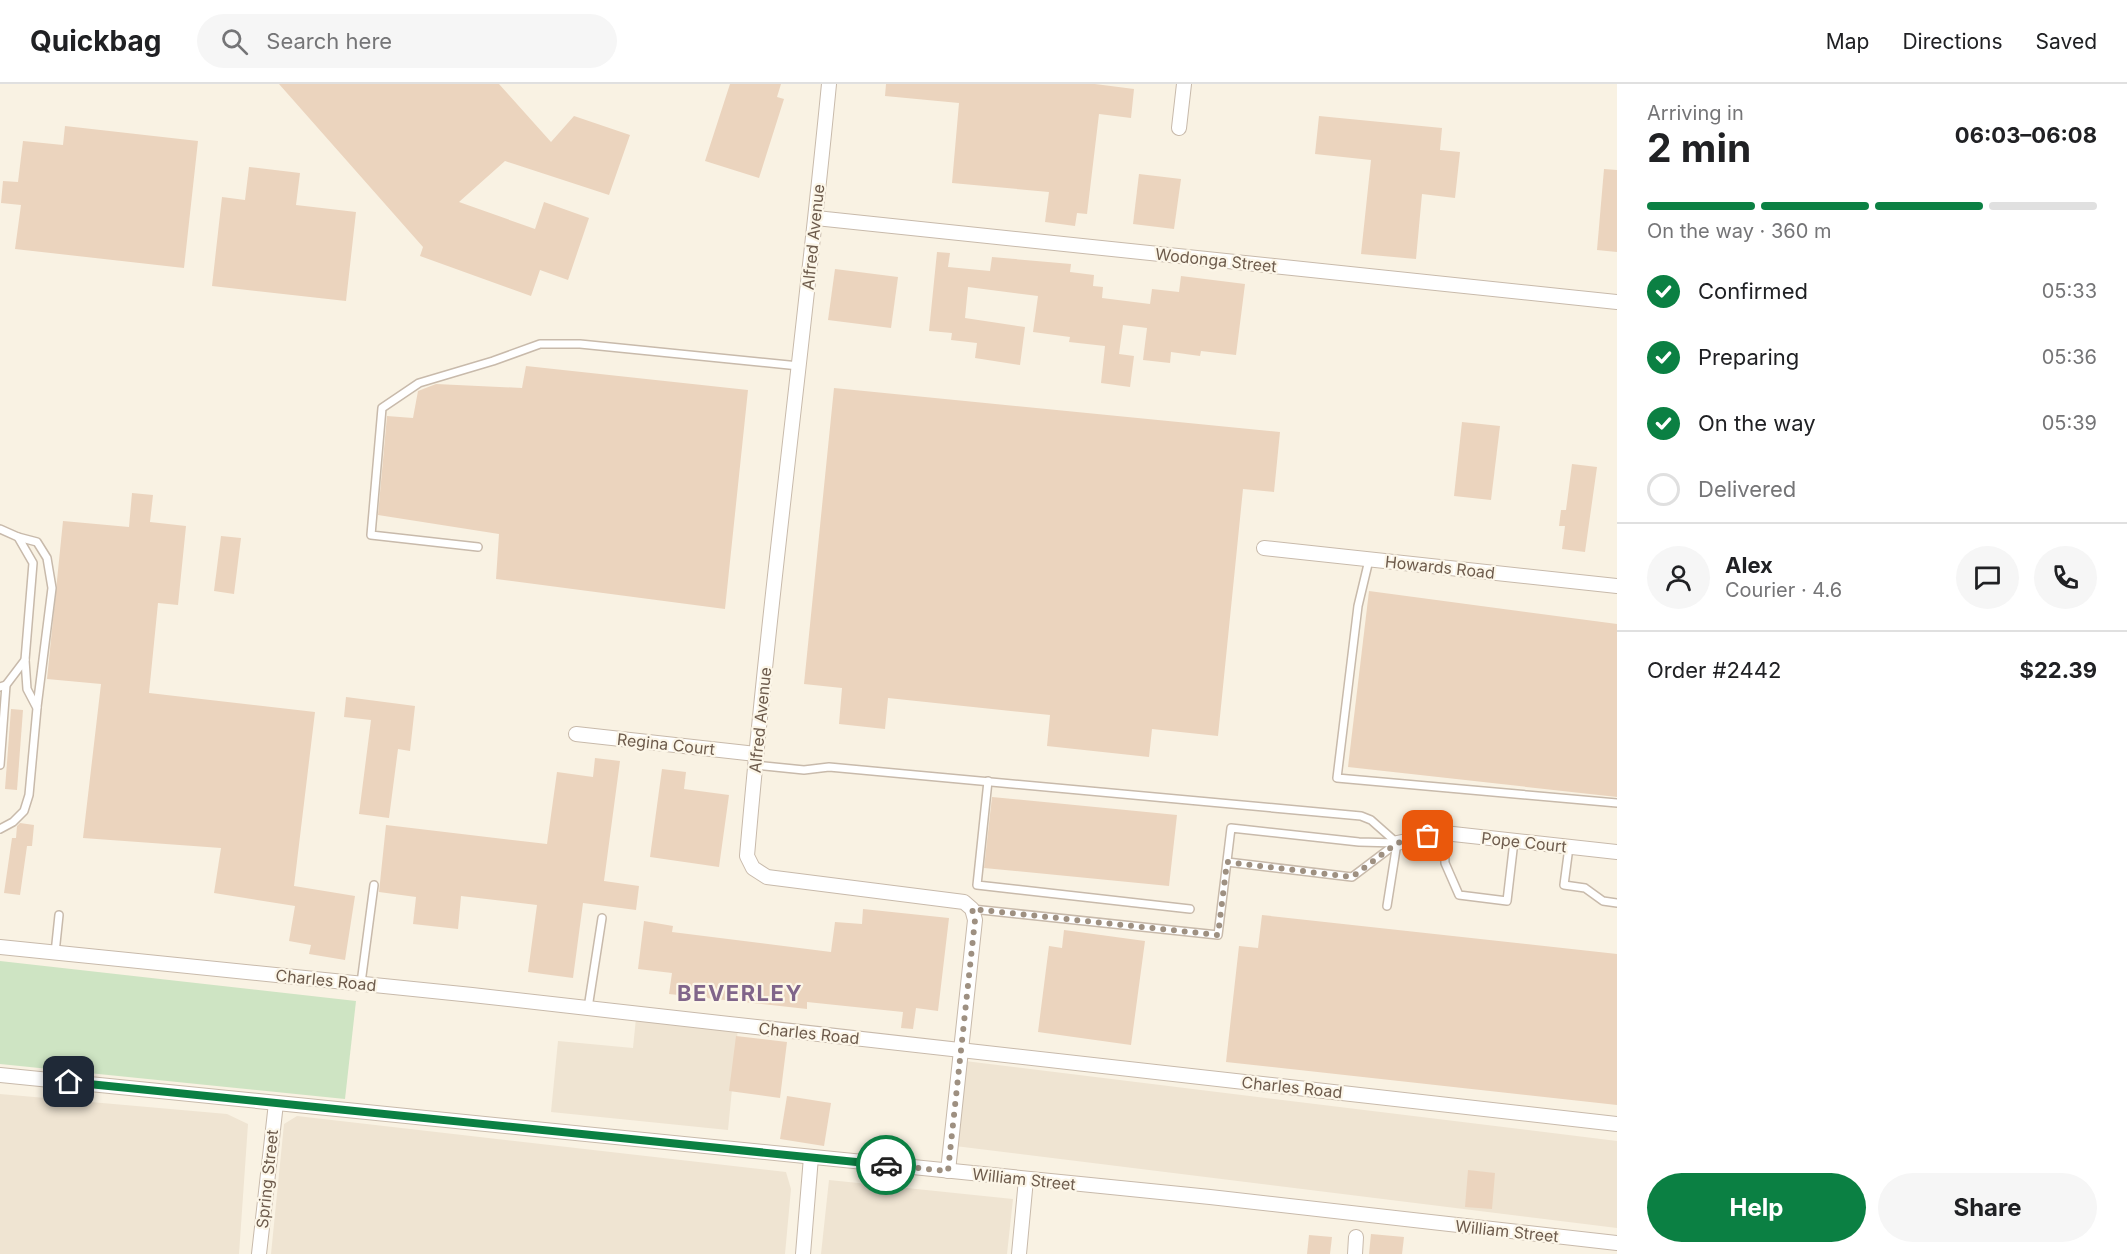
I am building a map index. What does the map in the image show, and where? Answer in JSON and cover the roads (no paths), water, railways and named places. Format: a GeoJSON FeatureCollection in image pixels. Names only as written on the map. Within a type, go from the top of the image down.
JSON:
{"type":"FeatureCollection","features":[{"type":"Feature","properties":{"kind":"street","name":"Alfred Avenue"},"geometry":{"type":"LineString","coordinates":[[829,84],[755,759],[747,856],[753,868],[767,877],[964,902],[972,909]]}},
{"type":"Feature","properties":{"kind":"street"},"geometry":{"type":"LineString","coordinates":[[1179,128],[1184,84]]}},
{"type":"Feature","properties":{"kind":"street","name":"Wodonga Street"},"geometry":{"type":"LineString","coordinates":[[816,218],[1617,302]]}},
{"type":"Feature","properties":{"kind":"street","name":"Howards Road"},"geometry":{"type":"LineString","coordinates":[[1264,548],[1617,586]]}},
{"type":"Feature","properties":{"kind":"street","name":"Regina Court"},"geometry":{"type":"LineString","coordinates":[[576,734],[755,759]]}},
{"type":"Feature","properties":{"kind":"street","name":"Pope Court"},"geometry":{"type":"LineString","coordinates":[[1397,843],[1444,833],[1617,852]]}},
{"type":"Feature","properties":{"kind":"street"},"geometry":{"type":"LineString","coordinates":[[948,1171],[975,920],[972,909]]}},
{"type":"Feature","properties":{"kind":"street","name":"Charles Road"},"geometry":{"type":"LineString","coordinates":[[0,947],[588,1008],[1617,1124]]}},
{"type":"Feature","properties":{"kind":"street","name":"William Street"},"geometry":{"type":"LineString","coordinates":[[0,1075],[1026,1179],[1617,1243]]}},
{"type":"Feature","properties":{"kind":"street","name":"Spring Street"},"geometry":{"type":"LineString","coordinates":[[259,1254],[276,1103]]}},
{"type":"Feature","properties":{"kind":"street"},"geometry":{"type":"LineString","coordinates":[[803,1254],[811,1157]]}},
{"type":"Feature","properties":{"kind":"street"},"geometry":{"type":"LineString","coordinates":[[1019,1254],[1026,1179]]}},
{"type":"Feature","properties":{"kind":"street"},"geometry":{"type":"LineString","coordinates":[[1354,1254],[1356,1237]]}},
{"type":"Feature","properties":{"kind":"lane"},"geometry":{"type":"LineString","coordinates":[[478,547],[371,535],[382,408],[419,383],[540,344],[580,344],[799,366]]}},
{"type":"Feature","properties":{"kind":"lane"},"geometry":{"type":"LineString","coordinates":[[0,529],[37,542],[47,558],[52,588],[29,795],[24,812],[13,822],[0,829]]}},
{"type":"Feature","properties":{"kind":"lane"},"geometry":{"type":"LineString","coordinates":[[18,537],[33,563],[25,660],[27,689],[37,708]]}},
{"type":"Feature","properties":{"kind":"lane"},"geometry":{"type":"LineString","coordinates":[[1369,560],[1358,606],[1337,778],[1617,803]]}},
{"type":"Feature","properties":{"kind":"lane"},"geometry":{"type":"LineString","coordinates":[[0,765],[3,686],[25,660]]}},
{"type":"Feature","properties":{"kind":"lane"},"geometry":{"type":"LineString","coordinates":[[755,759],[804,770],[829,767],[1360,816],[1371,820],[1397,843]]}},
{"type":"Feature","properties":{"kind":"lane"},"geometry":{"type":"LineString","coordinates":[[988,781],[977,885],[1190,909]]}},
{"type":"Feature","properties":{"kind":"lane"},"geometry":{"type":"LineString","coordinates":[[972,909],[1218,935],[1231,828],[1359,842],[1397,843]]}},
{"type":"Feature","properties":{"kind":"lane"},"geometry":{"type":"LineString","coordinates":[[1444,833],[1445,863],[1459,895],[1508,901],[1514,841]]}},
{"type":"Feature","properties":{"kind":"lane"},"geometry":{"type":"LineString","coordinates":[[1227,862],[1352,877],[1397,843]]}},
{"type":"Feature","properties":{"kind":"lane"},"geometry":{"type":"LineString","coordinates":[[1387,906],[1397,843]]}},
{"type":"Feature","properties":{"kind":"lane"},"geometry":{"type":"LineString","coordinates":[[1569,847],[1564,885],[1585,888],[1603,901],[1617,903]]}},
{"type":"Feature","properties":{"kind":"lane"},"geometry":{"type":"LineString","coordinates":[[361,984],[374,885]]}},
{"type":"Feature","properties":{"kind":"lane"},"geometry":{"type":"LineString","coordinates":[[54,953],[59,915]]}},
{"type":"Feature","properties":{"kind":"lane"},"geometry":{"type":"LineString","coordinates":[[588,1008],[602,918]]}},
{"type":"Feature","properties":{"kind":"district","name":"BEVERLEY"},"geometry":{"type":"Point","coordinates":[740,993]}}]}
